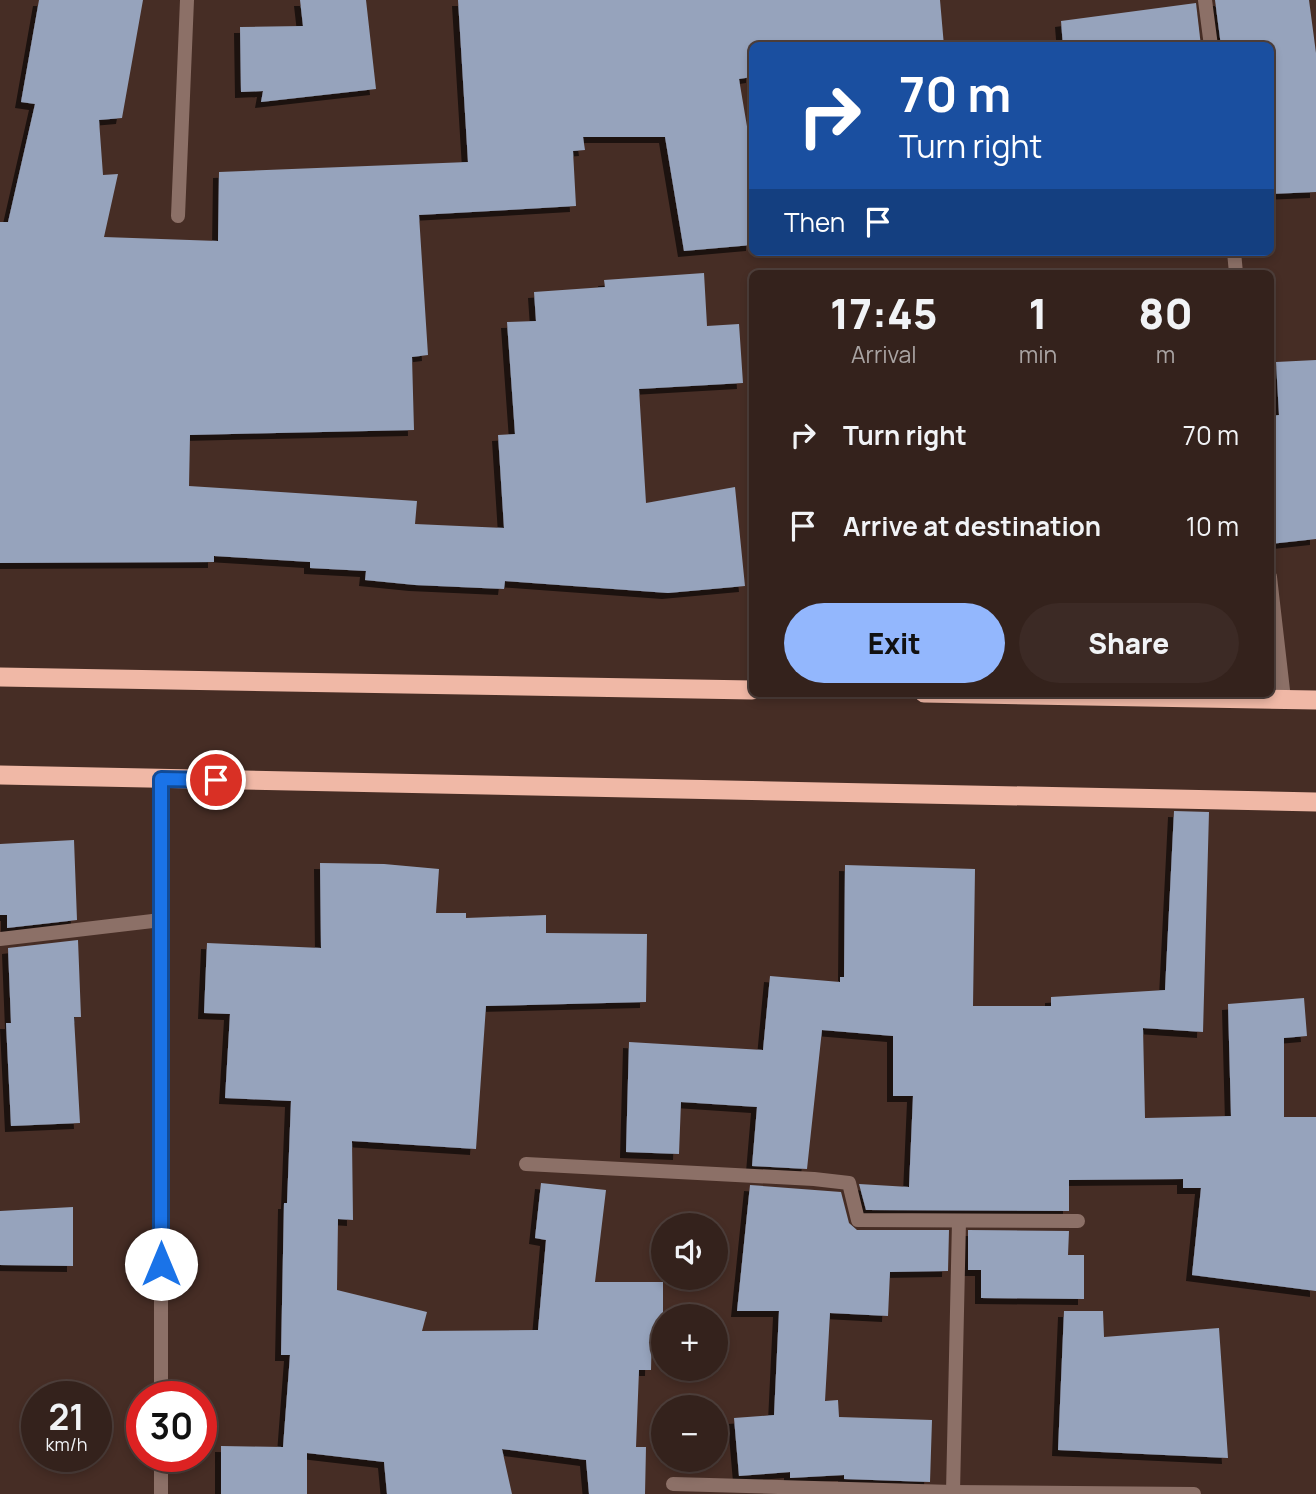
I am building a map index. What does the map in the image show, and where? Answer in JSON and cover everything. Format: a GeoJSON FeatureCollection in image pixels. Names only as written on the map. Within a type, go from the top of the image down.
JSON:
{"type":"FeatureCollection","features":[{"type":"Feature","properties":{"kind":"highway"},"geometry":{"type":"LineString","coordinates":[[0,677],[749,690]]}},
{"type":"Feature","properties":{"kind":"highway"},"geometry":{"type":"LineString","coordinates":[[1164,697],[1316,700]]}},
{"type":"Feature","properties":{"kind":"highway"},"geometry":{"type":"LineString","coordinates":[[0,775],[1316,802]]}},
{"type":"Feature","properties":{"kind":"street"},"geometry":{"type":"LineString","coordinates":[[178,216],[187,0]]}},
{"type":"Feature","properties":{"kind":"street"},"geometry":{"type":"LineString","coordinates":[[1205,0],[1210,42]]}},
{"type":"Feature","properties":{"kind":"street"},"geometry":{"type":"LineString","coordinates":[[1274,612],[1284,699]]}},
{"type":"Feature","properties":{"kind":"street"},"geometry":{"type":"LineString","coordinates":[[161,779],[162,1381]]}},
{"type":"Feature","properties":{"kind":"street"},"geometry":{"type":"LineString","coordinates":[[0,939],[161,920]]}},
{"type":"Feature","properties":{"kind":"street"},"geometry":{"type":"LineString","coordinates":[[526,1164],[814,1178],[849,1183],[858,1220],[1078,1221]]}},
{"type":"Feature","properties":{"kind":"street"},"geometry":{"type":"LineString","coordinates":[[953,1492],[959,1221]]}},
{"type":"Feature","properties":{"kind":"street"},"geometry":{"type":"LineString","coordinates":[[161,1472],[161,1494]]}},
{"type":"Feature","properties":{"kind":"street"},"geometry":{"type":"LineString","coordinates":[[673,1484],[953,1492],[1194,1494]]}},
{"type":"Feature","properties":{"kind":"building"},"geometry":{"type":"Polygon","coordinates":[[[39,0],[143,0],[122,118],[99,120],[103,175],[118,174],[104,237],[218,241],[219,172],[468,162],[458,0],[940,0],[944,42],[749,42],[749,77],[739,79],[749,138],[749,245],[684,251],[665,137],[583,137],[585,150],[573,151],[576,206],[419,215],[428,355],[412,357],[414,430],[190,435],[189,486],[417,501],[415,524],[504,528],[498,435],[515,434],[507,322],[536,321],[534,292],[605,287],[604,280],[704,273],[707,326],[739,324],[743,383],[639,389],[646,503],[735,487],[745,586],[668,593],[505,581],[504,589],[415,585],[365,580],[366,571],[310,568],[310,562],[214,556],[214,562],[0,563],[0,222],[8,222],[35,104],[21,102],[39,0]]]}},
{"type":"Feature","properties":{"kind":"building"},"geometry":{"type":"Polygon","coordinates":[[[300,0],[366,0],[376,89],[261,102],[263,91],[241,92],[240,27],[303,26],[300,0]]]}},
{"type":"Feature","properties":{"kind":"building"},"geometry":{"type":"Polygon","coordinates":[[[1215,0],[1309,0],[1316,53],[1316,192],[1274,194],[1274,42],[1220,42],[1215,0]]]}},
{"type":"Feature","properties":{"kind":"building"},"geometry":{"type":"Polygon","coordinates":[[[1196,3],[1201,42],[1063,42],[1061,21],[1196,3]]]}},
{"type":"Feature","properties":{"kind":"building"},"geometry":{"type":"Polygon","coordinates":[[[1316,360],[1316,539],[1274,544],[1274,416],[1279,415],[1276,362],[1316,360]]]}},
{"type":"Feature","properties":{"kind":"building"},"geometry":{"type":"Polygon","coordinates":[[[1174,811],[1209,812],[1203,1032],[1143,1028],[1145,1118],[1231,1116],[1228,1004],[1304,998],[1307,1036],[1284,1038],[1284,1117],[1316,1117],[1316,1291],[1192,1275],[1201,1188],[1183,1188],[1183,1179],[1069,1180],[1069,1211],[866,1210],[859,1184],[909,1187],[913,1096],[893,1096],[893,1036],[822,1030],[807,1169],[752,1166],[757,1107],[681,1102],[679,1154],[626,1152],[629,1042],[763,1050],[770,976],[840,982],[840,977],[844,977],[845,865],[975,869],[973,1006],[1051,1006],[1051,997],[1165,990],[1174,811]]]}},
{"type":"Feature","properties":{"kind":"building"},"geometry":{"type":"Polygon","coordinates":[[[74,840],[77,920],[7,928],[7,915],[0,915],[0,844],[74,840]]]}},
{"type":"Feature","properties":{"kind":"building"},"geometry":{"type":"Polygon","coordinates":[[[320,863],[384,864],[439,869],[436,913],[466,913],[466,918],[546,915],[546,933],[647,934],[646,1002],[486,1006],[476,1149],[352,1141],[353,1220],[338,1219],[337,1290],[427,1312],[422,1331],[538,1330],[546,1240],[535,1238],[541,1183],[606,1190],[595,1282],[651,1282],[651,1290],[663,1290],[663,1304],[651,1304],[651,1370],[639,1370],[636,1447],[646,1447],[645,1494],[589,1494],[586,1460],[502,1449],[512,1494],[387,1494],[384,1462],[307,1453],[307,1494],[221,1494],[221,1446],[283,1447],[290,1355],[281,1355],[284,1203],[287,1203],[291,1101],[225,1098],[230,1014],[204,1013],[207,943],[321,948],[320,863]]]}},
{"type":"Feature","properties":{"kind":"building"},"geometry":{"type":"Polygon","coordinates":[[[78,940],[81,1017],[74,1017],[80,1123],[11,1126],[6,1023],[11,1023],[8,948],[78,940]]]}},
{"type":"Feature","properties":{"kind":"building"},"geometry":{"type":"Polygon","coordinates":[[[750,1185],[841,1192],[849,1223],[857,1230],[949,1230],[948,1271],[890,1272],[888,1316],[830,1313],[825,1401],[838,1400],[839,1417],[932,1420],[930,1482],[844,1479],[844,1475],[790,1478],[790,1472],[739,1476],[734,1418],[774,1415],[779,1311],[737,1311],[750,1185]]]}},
{"type":"Feature","properties":{"kind":"building"},"geometry":{"type":"Polygon","coordinates":[[[73,1207],[73,1266],[0,1265],[0,1211],[73,1207]]]}},
{"type":"Feature","properties":{"kind":"building"},"geometry":{"type":"Polygon","coordinates":[[[968,1230],[1069,1231],[1068,1255],[1084,1255],[1084,1299],[981,1298],[981,1270],[968,1270],[968,1230]]]}},
{"type":"Feature","properties":{"kind":"building"},"geometry":{"type":"Polygon","coordinates":[[[1064,1311],[1103,1311],[1104,1337],[1219,1328],[1228,1458],[1058,1450],[1064,1311]]]}},
{"type":"Feature","properties":{"kind":"route"},"geometry":{"type":"LineString","coordinates":[[161,1264],[161,779],[216,780]]}}]}
